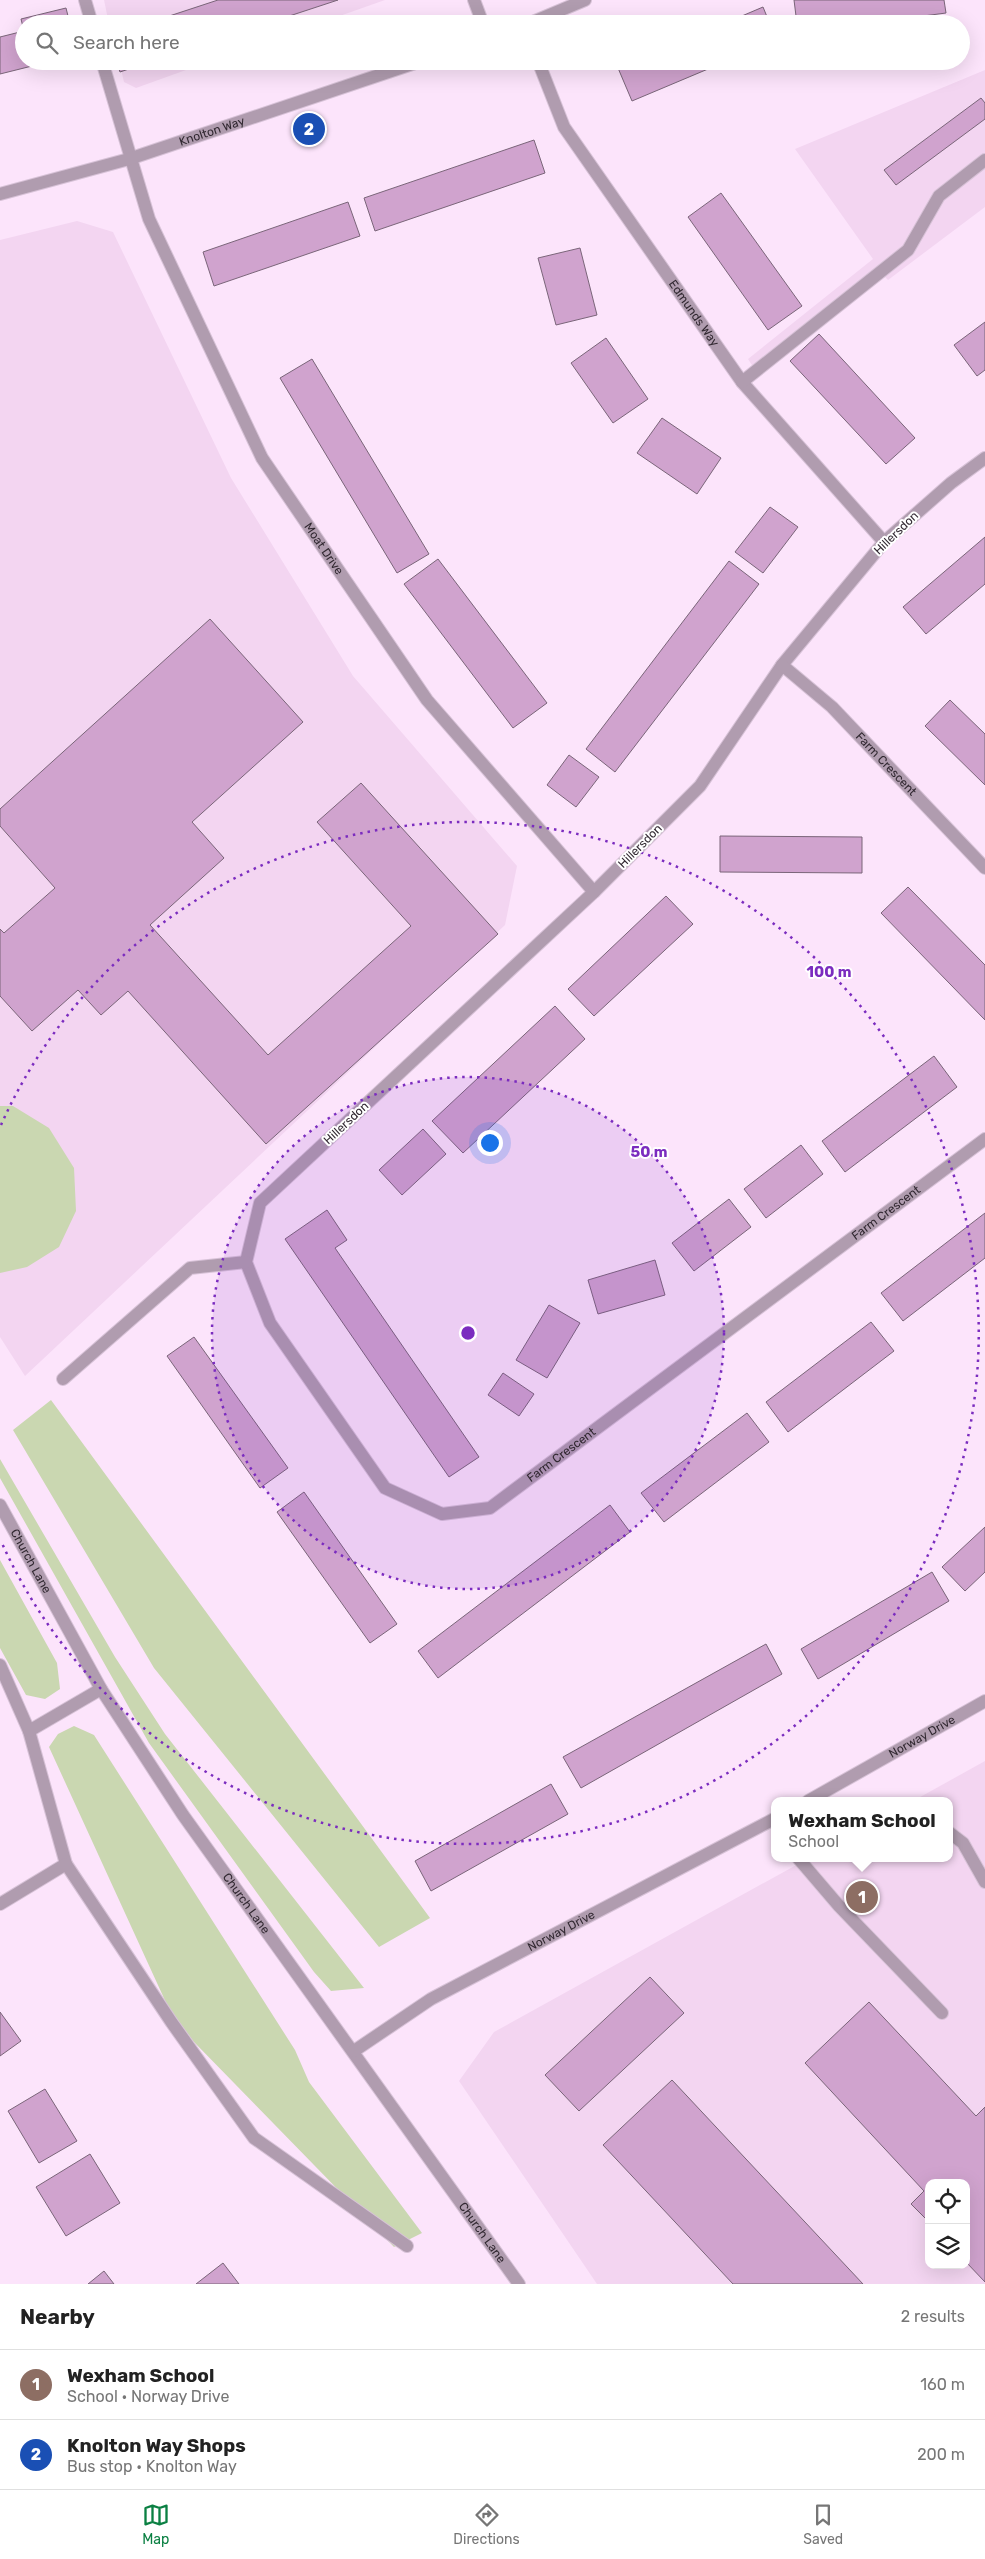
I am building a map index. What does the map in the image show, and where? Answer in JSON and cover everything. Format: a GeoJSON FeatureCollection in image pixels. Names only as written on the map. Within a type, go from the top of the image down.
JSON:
{"type":"FeatureCollection","features":[{"type":"Feature","properties":{"kind":"street"},"geometry":{"type":"LineString","coordinates":[[85,0],[89,15]]}},
{"type":"Feature","properties":{"kind":"street"},"geometry":{"type":"LineString","coordinates":[[474,0],[480,15]]}},
{"type":"Feature","properties":{"kind":"street"},"geometry":{"type":"LineString","coordinates":[[549,15],[585,0]]}},
{"type":"Feature","properties":{"kind":"street","name":"Moat Drive"},"geometry":{"type":"LineString","coordinates":[[104,70],[148,219],[262,458],[427,700],[594,892]]}},
{"type":"Feature","properties":{"kind":"street","name":"Knolton Way"},"geometry":{"type":"LineString","coordinates":[[0,194],[129,159],[394,70]]}},
{"type":"Feature","properties":{"kind":"street","name":"Edmunds Way"},"geometry":{"type":"LineString","coordinates":[[542,70],[564,127],[742,382],[884,542]]}},
{"type":"Feature","properties":{"kind":"street"},"geometry":{"type":"LineString","coordinates":[[742,382],[908,250],[939,196],[985,160]]}},
{"type":"Feature","properties":{"kind":"street","name":"Hillersdon"},"geometry":{"type":"LineString","coordinates":[[246,1262],[260,1203],[594,892],[700,786],[782,665],[884,542],[951,484],[985,458]]}},
{"type":"Feature","properties":{"kind":"street","name":"Farm Crescent"},"geometry":{"type":"LineString","coordinates":[[782,665],[832,707],[985,868]]}},
{"type":"Feature","properties":{"kind":"street","name":"Farm Crescent"},"geometry":{"type":"LineString","coordinates":[[246,1262],[270,1323],[385,1488],[442,1514],[490,1508],[985,1140]]}},
{"type":"Feature","properties":{"kind":"street"},"geometry":{"type":"LineString","coordinates":[[63,1379],[190,1268],[246,1262]]}},
{"type":"Feature","properties":{"kind":"street","name":"Church Lane"},"geometry":{"type":"LineString","coordinates":[[0,1505],[102,1689],[183,1815],[354,2051],[390,2106],[519,2284]]}},
{"type":"Feature","properties":{"kind":"street"},"geometry":{"type":"LineString","coordinates":[[0,1665],[30,1731],[66,1864],[172,2023],[254,2138],[406,2246]]}},
{"type":"Feature","properties":{"kind":"street"},"geometry":{"type":"LineString","coordinates":[[30,1731],[102,1689]]}},
{"type":"Feature","properties":{"kind":"street","name":"Norway Drive"},"geometry":{"type":"LineString","coordinates":[[815,1797],[985,1701]]}},
{"type":"Feature","properties":{"kind":"street","name":"Norway Drive"},"geometry":{"type":"LineString","coordinates":[[354,2051],[432,1999],[771,1823]]}},
{"type":"Feature","properties":{"kind":"street"},"geometry":{"type":"LineString","coordinates":[[953,1835],[963,1842],[982,1876]]}},
{"type":"Feature","properties":{"kind":"street"},"geometry":{"type":"LineString","coordinates":[[801,1862],[839,1906],[942,2013]]}},
{"type":"Feature","properties":{"kind":"street"},"geometry":{"type":"LineString","coordinates":[[0,1904],[66,1864]]}},
{"type":"Feature","properties":{"kind":"shaded area"},"geometry":{"type":"Polygon","coordinates":[[[104,0],[385,0],[342,15],[107,15],[104,0]]]}},
{"type":"Feature","properties":{"kind":"shaded area"},"geometry":{"type":"Polygon","coordinates":[[[121,70],[186,70],[136,88],[124,82],[121,70]]]}},
{"type":"Feature","properties":{"kind":"shaded area"},"geometry":{"type":"Polygon","coordinates":[[[985,70],[985,207],[888,280],[880,272],[755,370],[748,359],[873,259],[795,149],[985,70]]]}},
{"type":"Feature","properties":{"kind":"shaded area"},"geometry":{"type":"Polygon","coordinates":[[[77,221],[113,232],[231,478],[353,676],[517,866],[505,925],[25,1376],[0,1337],[0,240],[77,221]]]}},
{"type":"Feature","properties":{"kind":"shaded area"},"geometry":{"type":"Polygon","coordinates":[[[985,1761],[985,2284],[597,2284],[459,2081],[494,2032],[802,1862],[953,1862],[953,1797],[920,1797],[985,1761]]]}},
{"type":"Feature","properties":{"kind":"green space"},"geometry":{"type":"Polygon","coordinates":[[[0,1106],[13,1106],[49,1128],[74,1168],[76,1211],[59,1247],[27,1267],[0,1273],[0,1106]]]}},
{"type":"Feature","properties":{"kind":"green space"},"geometry":{"type":"Polygon","coordinates":[[[51,1400],[430,1918],[379,1947],[154,1668],[13,1430],[51,1400]]]}},
{"type":"Feature","properties":{"kind":"green space"},"geometry":{"type":"Polygon","coordinates":[[[0,1459],[115,1657],[165,1734],[364,1988],[331,1991],[314,1972],[149,1743],[0,1478],[0,1459]]]}},
{"type":"Feature","properties":{"kind":"green space"},"geometry":{"type":"Polygon","coordinates":[[[0,1560],[57,1663],[60,1689],[45,1699],[26,1695],[0,1648],[0,1560]]]}},
{"type":"Feature","properties":{"kind":"green space"},"geometry":{"type":"Polygon","coordinates":[[[74,1726],[94,1735],[295,2050],[309,2082],[422,2233],[394,2247],[194,2042],[168,2007],[49,1747],[58,1734],[74,1726]]]}},
{"type":"Feature","properties":{"kind":"building"},"geometry":{"type":"Polygon","coordinates":[[[218,0],[338,0],[292,15],[172,15],[218,0]]]}},
{"type":"Feature","properties":{"kind":"building"},"geometry":{"type":"Polygon","coordinates":[[[794,0],[944,0],[946,13],[931,15],[796,15],[794,0]]]}},
{"type":"Feature","properties":{"kind":"building"},"geometry":{"type":"Polygon","coordinates":[[[763,7],[766,15],[744,15],[763,7]]]}},
{"type":"Feature","properties":{"kind":"building"},"geometry":{"type":"Polygon","coordinates":[[[66,8],[68,15],[37,15],[66,8]]]}},
{"type":"Feature","properties":{"kind":"building"},"geometry":{"type":"Polygon","coordinates":[[[15,33],[16,70],[0,74],[0,37],[15,33]]]}},
{"type":"Feature","properties":{"kind":"building"},"geometry":{"type":"Polygon","coordinates":[[[619,70],[706,70],[632,101],[619,70]]]}},
{"type":"Feature","properties":{"kind":"building"},"geometry":{"type":"Polygon","coordinates":[[[981,98],[985,103],[985,119],[896,185],[884,170],[981,98]]]}},
{"type":"Feature","properties":{"kind":"building"},"geometry":{"type":"Polygon","coordinates":[[[534,140],[545,173],[375,231],[364,198],[534,140]]]}},
{"type":"Feature","properties":{"kind":"building"},"geometry":{"type":"Polygon","coordinates":[[[721,193],[802,306],[768,330],[688,217],[721,193]]]}},
{"type":"Feature","properties":{"kind":"building"},"geometry":{"type":"Polygon","coordinates":[[[348,202],[360,236],[214,286],[203,252],[348,202]]]}},
{"type":"Feature","properties":{"kind":"building"},"geometry":{"type":"Polygon","coordinates":[[[580,248],[597,315],[556,325],[538,258],[580,248]]]}},
{"type":"Feature","properties":{"kind":"building"},"geometry":{"type":"Polygon","coordinates":[[[985,322],[985,370],[977,376],[954,345],[985,322]]]}},
{"type":"Feature","properties":{"kind":"building"},"geometry":{"type":"Polygon","coordinates":[[[819,334],[915,438],[886,464],[790,361],[819,334]]]}},
{"type":"Feature","properties":{"kind":"building"},"geometry":{"type":"Polygon","coordinates":[[[606,338],[648,399],[613,423],[571,363],[606,338]]]}},
{"type":"Feature","properties":{"kind":"building"},"geometry":{"type":"Polygon","coordinates":[[[312,359],[429,554],[397,573],[280,378],[312,359]]]}},
{"type":"Feature","properties":{"kind":"building"},"geometry":{"type":"Polygon","coordinates":[[[662,418],[721,458],[697,494],[637,453],[662,418]]]}},
{"type":"Feature","properties":{"kind":"building"},"geometry":{"type":"Polygon","coordinates":[[[770,507],[798,527],[763,573],[735,552],[770,507]]]}},
{"type":"Feature","properties":{"kind":"building"},"geometry":{"type":"Polygon","coordinates":[[[985,537],[985,584],[926,634],[903,607],[985,537]]]}},
{"type":"Feature","properties":{"kind":"building"},"geometry":{"type":"Polygon","coordinates":[[[438,559],[547,703],[513,728],[404,584],[438,559]]]}},
{"type":"Feature","properties":{"kind":"building"},"geometry":{"type":"Polygon","coordinates":[[[729,561],[759,584],[615,772],[586,749],[729,561]]]}},
{"type":"Feature","properties":{"kind":"building"},"geometry":{"type":"Polygon","coordinates":[[[210,619],[303,722],[192,822],[224,858],[150,925],[268,1055],[411,926],[317,822],[361,783],[498,934],[266,1144],[128,991],[101,1015],[78,990],[32,1031],[0,996],[0,929],[4,933],[55,888],[0,826],[0,809],[210,619]]]}},
{"type":"Feature","properties":{"kind":"building"},"geometry":{"type":"Polygon","coordinates":[[[950,700],[985,734],[985,785],[925,726],[950,700]]]}},
{"type":"Feature","properties":{"kind":"building"},"geometry":{"type":"Polygon","coordinates":[[[569,755],[599,777],[576,807],[547,785],[569,755]]]}},
{"type":"Feature","properties":{"kind":"building"},"geometry":{"type":"Polygon","coordinates":[[[720,836],[862,837],[862,873],[720,872],[720,836]]]}},
{"type":"Feature","properties":{"kind":"building"},"geometry":{"type":"Polygon","coordinates":[[[908,887],[985,965],[985,1020],[881,913],[908,887]]]}},
{"type":"Feature","properties":{"kind":"building"},"geometry":{"type":"Polygon","coordinates":[[[666,896],[693,924],[594,1016],[568,989],[666,896]]]}},
{"type":"Feature","properties":{"kind":"building"},"geometry":{"type":"Polygon","coordinates":[[[555,1006],[585,1039],[463,1153],[432,1121],[555,1006]]]}},
{"type":"Feature","properties":{"kind":"building"},"geometry":{"type":"Polygon","coordinates":[[[934,1056],[957,1087],[845,1172],[822,1141],[934,1056]]]}},
{"type":"Feature","properties":{"kind":"building"},"geometry":{"type":"Polygon","coordinates":[[[423,1129],[446,1154],[402,1195],[379,1170],[423,1129]]]}},
{"type":"Feature","properties":{"kind":"building"},"geometry":{"type":"Polygon","coordinates":[[[801,1145],[823,1174],[766,1218],[744,1189],[801,1145]]]}},
{"type":"Feature","properties":{"kind":"building"},"geometry":{"type":"Polygon","coordinates":[[[729,1199],[751,1227],[694,1271],[672,1243],[729,1199]]]}},
{"type":"Feature","properties":{"kind":"building"},"geometry":{"type":"Polygon","coordinates":[[[327,1210],[347,1240],[335,1248],[479,1457],[449,1477],[285,1239],[327,1210]]]}},
{"type":"Feature","properties":{"kind":"building"},"geometry":{"type":"Polygon","coordinates":[[[985,1213],[985,1258],[903,1321],[881,1293],[985,1213]]]}},
{"type":"Feature","properties":{"kind":"building"},"geometry":{"type":"Polygon","coordinates":[[[655,1260],[665,1295],[598,1314],[588,1280],[655,1260]]]}},
{"type":"Feature","properties":{"kind":"building"},"geometry":{"type":"Polygon","coordinates":[[[549,1305],[580,1323],[547,1378],[516,1360],[549,1305]]]}},
{"type":"Feature","properties":{"kind":"building"},"geometry":{"type":"Polygon","coordinates":[[[871,1322],[894,1351],[788,1432],[766,1402],[871,1322]]]}},
{"type":"Feature","properties":{"kind":"building"},"geometry":{"type":"Polygon","coordinates":[[[194,1337],[288,1468],[260,1488],[167,1356],[194,1337]]]}},
{"type":"Feature","properties":{"kind":"building"},"geometry":{"type":"Polygon","coordinates":[[[503,1373],[534,1394],[519,1416],[488,1395],[503,1373]]]}},
{"type":"Feature","properties":{"kind":"building"},"geometry":{"type":"Polygon","coordinates":[[[747,1413],[769,1442],[664,1522],[641,1493],[747,1413]]]}},
{"type":"Feature","properties":{"kind":"building"},"geometry":{"type":"Polygon","coordinates":[[[304,1492],[397,1624],[370,1643],[277,1512],[304,1492]]]}},
{"type":"Feature","properties":{"kind":"building"},"geometry":{"type":"Polygon","coordinates":[[[610,1505],[630,1532],[438,1678],[418,1651],[610,1505]]]}},
{"type":"Feature","properties":{"kind":"building"},"geometry":{"type":"Polygon","coordinates":[[[985,1527],[985,1572],[965,1591],[942,1567],[985,1527]]]}},
{"type":"Feature","properties":{"kind":"building"},"geometry":{"type":"Polygon","coordinates":[[[932,1572],[949,1601],[818,1679],[801,1649],[932,1572]]]}},
{"type":"Feature","properties":{"kind":"building"},"geometry":{"type":"Polygon","coordinates":[[[766,1644],[782,1674],[581,1788],[563,1757],[766,1644]]]}},
{"type":"Feature","properties":{"kind":"building"},"geometry":{"type":"Polygon","coordinates":[[[551,1784],[568,1814],[431,1891],[415,1861],[551,1784]]]}},
{"type":"Feature","properties":{"kind":"building"},"geometry":{"type":"Polygon","coordinates":[[[650,1977],[684,2013],[579,2111],[545,2075],[650,1977]]]}},
{"type":"Feature","properties":{"kind":"building"},"geometry":{"type":"Polygon","coordinates":[[[869,2002],[976,2116],[985,2107],[985,2282],[970,2266],[970,2179],[925,2179],[925,2218],[911,2204],[924,2191],[805,2063],[869,2002]]]}},
{"type":"Feature","properties":{"kind":"building"},"geometry":{"type":"Polygon","coordinates":[[[0,2012],[21,2041],[0,2056],[0,2012]]]}},
{"type":"Feature","properties":{"kind":"building"},"geometry":{"type":"Polygon","coordinates":[[[672,2080],[863,2284],[733,2284],[603,2145],[672,2080]]]}},
{"type":"Feature","properties":{"kind":"building"},"geometry":{"type":"Polygon","coordinates":[[[45,2089],[77,2141],[39,2163],[8,2111],[45,2089]]]}},
{"type":"Feature","properties":{"kind":"building"},"geometry":{"type":"Polygon","coordinates":[[[90,2154],[120,2203],[66,2236],[36,2187],[90,2154]]]}},
{"type":"Feature","properties":{"kind":"building"},"geometry":{"type":"Polygon","coordinates":[[[223,2263],[239,2284],[196,2284],[223,2263]]]}},
{"type":"Feature","properties":{"kind":"building"},"geometry":{"type":"Polygon","coordinates":[[[104,2271],[114,2284],[88,2284],[104,2271]]]}},
{"type":"Feature","properties":{"kind":"place","name":"Knolton Way Shops"},"geometry":{"type":"Point","coordinates":[309,129]}},
{"type":"Feature","properties":{"kind":"place","name":"Wexham School"},"geometry":{"type":"Point","coordinates":[862,1897]}}]}
